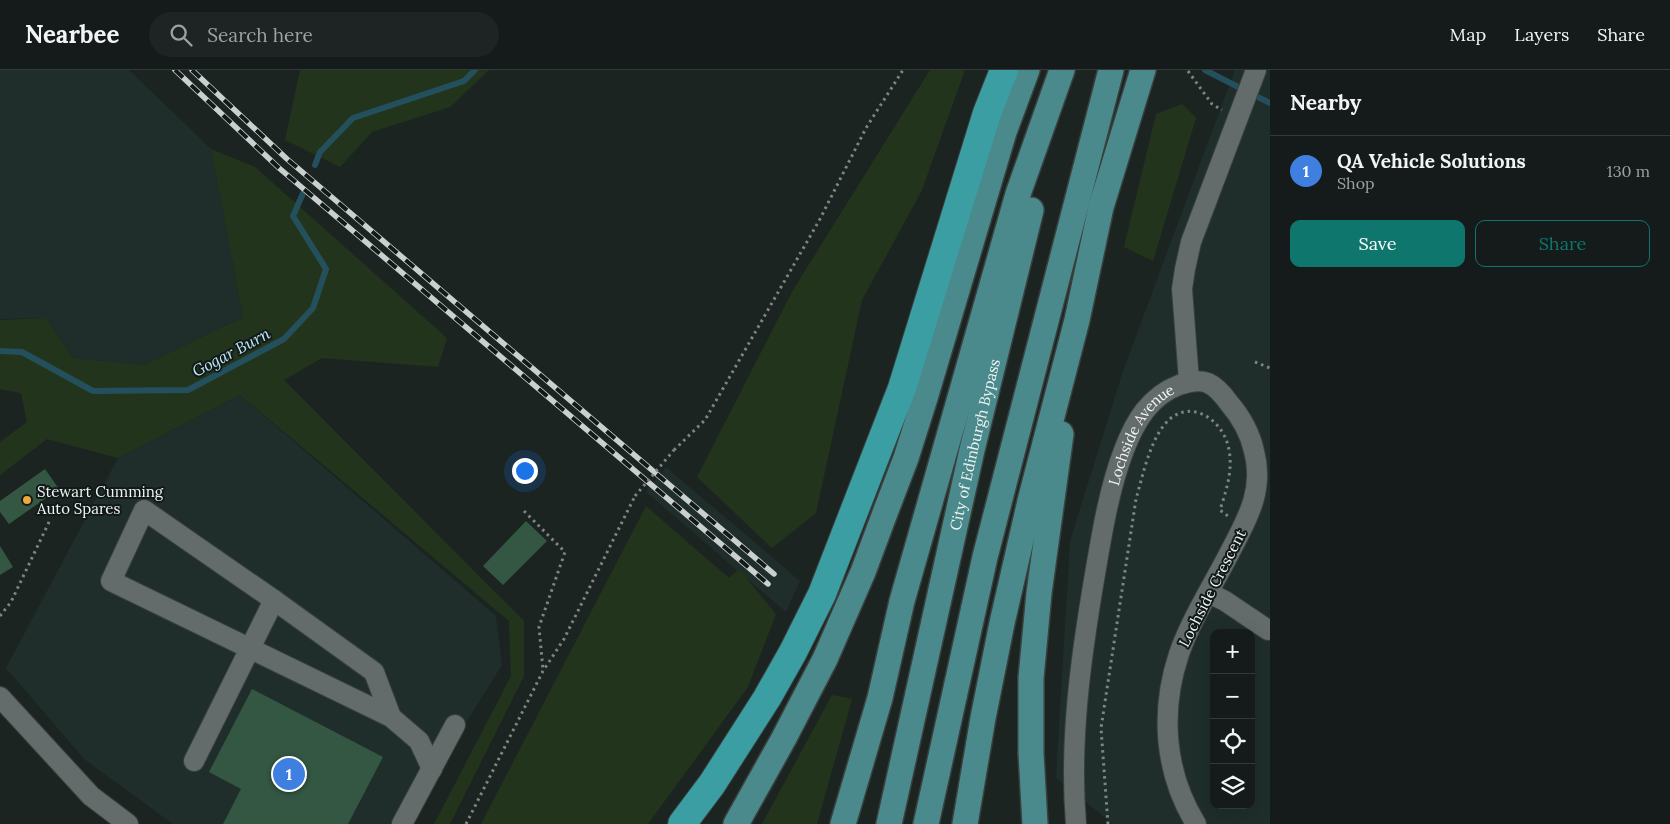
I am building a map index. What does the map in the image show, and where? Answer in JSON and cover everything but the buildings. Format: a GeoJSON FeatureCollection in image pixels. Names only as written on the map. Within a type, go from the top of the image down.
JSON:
{"type":"FeatureCollection","features":[{"type":"Feature","properties":{"kind":"highway"},"geometry":{"type":"LineString","coordinates":[[682,824],[712,784],[767,698],[822,594],[902,388],[987,113],[1004,70]]}},
{"type":"Feature","properties":{"kind":"main road"},"geometry":{"type":"LineString","coordinates":[[736,824],[825,659],[863,572],[886,513],[925,398],[1004,132],[1027,70]]}},
{"type":"Feature","properties":{"kind":"main road"},"geometry":{"type":"LineString","coordinates":[[843,824],[880,698],[904,591],[1018,194],[1062,70]]}},
{"type":"Feature","properties":{"kind":"main road","name":"City of Edinburgh Bypass"},"geometry":{"type":"LineString","coordinates":[[889,824],[972,450],[1030,212],[1074,70]]}},
{"type":"Feature","properties":{"kind":"main road"},"geometry":{"type":"LineString","coordinates":[[926,824],[985,557],[1111,70]]}},
{"type":"Feature","properties":{"kind":"main road"},"geometry":{"type":"LineString","coordinates":[[965,824],[1002,623],[1030,501],[1077,320],[1101,207],[1143,70]]}},
{"type":"Feature","properties":{"kind":"main road"},"geometry":{"type":"LineString","coordinates":[[1035,824],[1031,753],[1031,678],[1039,593],[1077,320]]}},
{"type":"Feature","properties":{"kind":"street","name":"Lochside Avenue"},"geometry":{"type":"LineString","coordinates":[[1076,824],[1074,782],[1082,660],[1102,531],[1120,461],[1138,418],[1154,400],[1169,389],[1189,381],[1182,289],[1185,269],[1191,242],[1241,114],[1256,70]]}},
{"type":"Feature","properties":{"kind":"street","name":"Lochside Crescent"},"geometry":{"type":"LineString","coordinates":[[1189,381],[1208,383],[1221,393],[1234,409],[1248,434],[1254,450],[1258,474],[1256,496],[1244,527],[1193,623],[1180,654],[1171,684],[1166,715],[1168,749],[1175,782],[1188,812],[1196,824]]}},
{"type":"Feature","properties":{"kind":"street"},"geometry":{"type":"LineString","coordinates":[[391,717],[374,672],[144,510],[111,581],[391,717],[419,742],[432,769]]}},
{"type":"Feature","properties":{"kind":"street"},"geometry":{"type":"LineString","coordinates":[[1210,593],[1268,630]]}},
{"type":"Feature","properties":{"kind":"street"},"geometry":{"type":"LineString","coordinates":[[194,761],[248,648],[274,600]]}},
{"type":"Feature","properties":{"kind":"street"},"geometry":{"type":"LineString","coordinates":[[0,697],[91,796],[128,824]]}},
{"type":"Feature","properties":{"kind":"street"},"geometry":{"type":"LineString","coordinates":[[402,824],[455,724]]}},
{"type":"Feature","properties":{"kind":"path"},"geometry":{"type":"LineString","coordinates":[[466,824],[542,671],[564,639],[635,496],[674,450],[705,420],[820,219],[866,128],[903,70]]}},
{"type":"Feature","properties":{"kind":"path"},"geometry":{"type":"LineString","coordinates":[[1188,71],[1212,104],[1241,114]]}},
{"type":"Feature","properties":{"kind":"path"},"geometry":{"type":"LineString","coordinates":[[1255,362],[1270,368]]}},
{"type":"Feature","properties":{"kind":"path"},"geometry":{"type":"LineString","coordinates":[[1108,824],[1101,728],[1136,498],[1145,466],[1158,434],[1171,418],[1187,410],[1202,412],[1224,433],[1229,450],[1230,477],[1220,510],[1244,527]]}},
{"type":"Feature","properties":{"kind":"path"},"geometry":{"type":"LineString","coordinates":[[524,511],[565,552],[539,627],[542,671]]}},
{"type":"Feature","properties":{"kind":"path"},"geometry":{"type":"LineString","coordinates":[[0,616],[11,602],[50,520]]}},
{"type":"Feature","properties":{"kind":"shaded area"},"geometry":{"type":"Polygon","coordinates":[[[0,70],[129,70],[211,149],[243,317],[144,365],[73,358],[46,318],[0,319],[0,70]]]}},
{"type":"Feature","properties":{"kind":"shaded area"},"geometry":{"type":"Polygon","coordinates":[[[1235,70],[1270,70],[1270,824],[1113,824],[1056,778],[1070,541],[1123,371],[1235,70]]]}},
{"type":"Feature","properties":{"kind":"shaded area"},"geometry":{"type":"Polygon","coordinates":[[[240,395],[496,616],[502,665],[403,824],[173,824],[84,759],[6,668],[118,458],[240,395]]]}},
{"type":"Feature","properties":{"kind":"shaded area"},"geometry":{"type":"Polygon","coordinates":[[[666,467],[800,581],[786,612],[646,492],[666,467]]]}},
{"type":"Feature","properties":{"kind":"green space"},"geometry":{"type":"Polygon","coordinates":[[[300,70],[489,70],[450,107],[372,132],[340,167],[285,140],[300,70]]]}},
{"type":"Feature","properties":{"kind":"green space"},"geometry":{"type":"Polygon","coordinates":[[[930,70],[965,70],[922,190],[862,300],[816,513],[772,548],[697,477],[793,290],[930,70]]]}},
{"type":"Feature","properties":{"kind":"green space"},"geometry":{"type":"Polygon","coordinates":[[[1182,104],[1196,118],[1153,261],[1124,247],[1156,114],[1182,104]]]}},
{"type":"Feature","properties":{"kind":"green space"},"geometry":{"type":"Polygon","coordinates":[[[211,149],[255,167],[447,338],[438,367],[322,358],[284,380],[524,621],[524,676],[450,824],[434,824],[511,676],[509,621],[240,395],[118,458],[47,439],[0,475],[0,442],[27,422],[21,393],[0,389],[0,320],[46,318],[73,358],[144,365],[243,317],[211,149]]]}},
{"type":"Feature","properties":{"kind":"green space"},"geometry":{"type":"Polygon","coordinates":[[[646,506],[729,578],[739,569],[776,614],[748,687],[648,824],[481,824],[646,506]]]}},
{"type":"Feature","properties":{"kind":"green space"},"geometry":{"type":"Polygon","coordinates":[[[832,695],[852,699],[817,824],[762,824],[832,695]]]}},
{"type":"Feature","properties":{"kind":"waterway","name":"Gogar Burn"},"geometry":{"type":"LineString","coordinates":[[315,165],[320,152],[353,118],[464,81],[475,70]]}},
{"type":"Feature","properties":{"kind":"waterway","name":"Gogar Burn"},"geometry":{"type":"LineString","coordinates":[[1205,70],[1270,103]]}},
{"type":"Feature","properties":{"kind":"waterway","name":"Gogar Burn"},"geometry":{"type":"LineString","coordinates":[[0,351],[22,352],[93,391],[188,390],[284,339],[313,308],[326,269],[293,216],[304,191]]}},
{"type":"Feature","properties":{"kind":"railway"},"geometry":{"type":"LineString","coordinates":[[175,70],[279,168],[768,584]]}},
{"type":"Feature","properties":{"kind":"railway"},"geometry":{"type":"LineString","coordinates":[[192,70],[287,159],[774,574]]}},
{"type":"Feature","properties":{"kind":"place","name":"Stewart Cumming Auto Spares"},"geometry":{"type":"Point","coordinates":[27,500]}},
{"type":"Feature","properties":{"kind":"place","name":"QA Vehicle Solutions"},"geometry":{"type":"Point","coordinates":[289,774]}}]}
